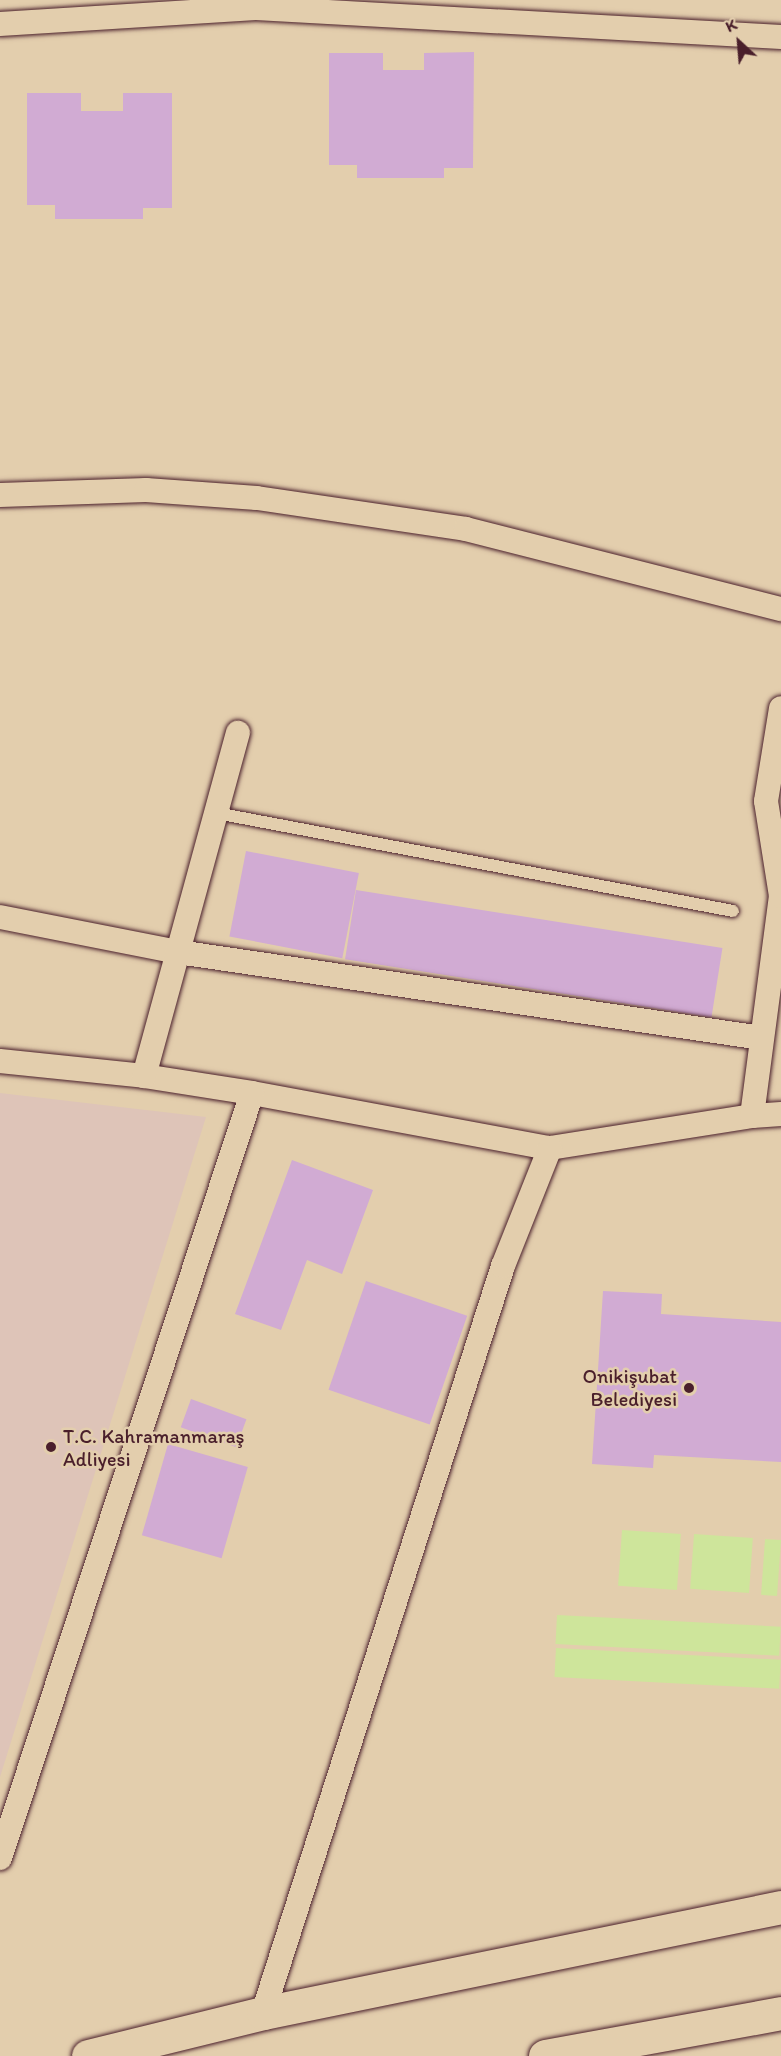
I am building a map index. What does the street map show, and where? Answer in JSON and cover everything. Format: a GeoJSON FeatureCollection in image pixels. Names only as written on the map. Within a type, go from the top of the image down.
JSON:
{"type":"FeatureCollection","features":[{"type":"Feature","properties":{"kind":"main road"},"geometry":{"type":"LineString","coordinates":[[88,2056],[263,2013],[781,1907]]}},
{"type":"Feature","properties":{"kind":"main road"},"geometry":{"type":"LineString","coordinates":[[545,2056],[781,2013]]}},
{"type":"Feature","properties":{"kind":"street"},"geometry":{"type":"LineString","coordinates":[[0,24],[256,8],[781,37]]}},
{"type":"Feature","properties":{"kind":"street"},"geometry":{"type":"LineString","coordinates":[[0,495],[146,490],[269,500],[466,529],[781,609]]}},
{"type":"Feature","properties":{"kind":"street"},"geometry":{"type":"LineString","coordinates":[[752,1116],[781,896],[766,801],[781,708]]}},
{"type":"Feature","properties":{"kind":"street"},"geometry":{"type":"LineString","coordinates":[[144,1076],[238,733]]}},
{"type":"Feature","properties":{"kind":"street"},"geometry":{"type":"LineString","coordinates":[[0,917],[178,951],[762,1038]]}},
{"type":"Feature","properties":{"kind":"street"},"geometry":{"type":"LineString","coordinates":[[0,1061],[144,1076],[252,1093],[550,1148],[752,1116],[781,1114]]}},
{"type":"Feature","properties":{"kind":"street"},"geometry":{"type":"LineString","coordinates":[[0,1858],[252,1093]]}},
{"type":"Feature","properties":{"kind":"street"},"geometry":{"type":"LineString","coordinates":[[263,2013],[503,1266],[550,1148]]}},
{"type":"Feature","properties":{"kind":"lane"},"geometry":{"type":"LineString","coordinates":[[216,813],[733,911]]}},
{"type":"Feature","properties":{"kind":"shaded area","name":"T.C. Kahramanmaraş Adliyesi"},"geometry":{"type":"Polygon","coordinates":[[[0,1093],[206,1117],[0,1777],[0,1093]]]}},
{"type":"Feature","properties":{"kind":"green space"},"geometry":{"type":"Polygon","coordinates":[[[622,1530],[681,1534],[677,1590],[618,1586],[622,1530]]]}},
{"type":"Feature","properties":{"kind":"green space"},"geometry":{"type":"Polygon","coordinates":[[[694,1534],[753,1538],[749,1593],[690,1589],[694,1534]]]}},
{"type":"Feature","properties":{"kind":"green space"},"geometry":{"type":"Polygon","coordinates":[[[765,1539],[781,1540],[777,1596],[761,1595],[765,1539]]]}},
{"type":"Feature","properties":{"kind":"green space"},"geometry":{"type":"Polygon","coordinates":[[[557,1615],[781,1627],[779,1656],[555,1644],[557,1615]]]}},
{"type":"Feature","properties":{"kind":"green space"},"geometry":{"type":"Polygon","coordinates":[[[556,1648],[781,1660],[779,1689],[554,1677],[556,1648]]]}},
{"type":"Feature","properties":{"kind":"building"},"geometry":{"type":"Polygon","coordinates":[[[474,52],[473,168],[444,168],[444,178],[357,178],[357,165],[329,165],[329,53],[383,53],[383,70],[424,70],[424,53],[474,52]]]}},
{"type":"Feature","properties":{"kind":"building"},"geometry":{"type":"Polygon","coordinates":[[[27,93],[81,93],[81,111],[123,111],[123,93],[172,93],[172,208],[143,208],[143,219],[55,219],[55,205],[27,205],[27,93]]]}},
{"type":"Feature","properties":{"kind":"building"},"geometry":{"type":"Polygon","coordinates":[[[246,851],[359,873],[342,958],[229,936],[246,851]]]}},
{"type":"Feature","properties":{"kind":"building"},"geometry":{"type":"Polygon","coordinates":[[[356,890],[722,948],[711,1017],[345,959],[356,890]]]}},
{"type":"Feature","properties":{"kind":"building"},"geometry":{"type":"Polygon","coordinates":[[[292,1160],[373,1190],[342,1274],[307,1260],[281,1330],[235,1314],[292,1160]]]}},
{"type":"Feature","properties":{"kind":"building"},"geometry":{"type":"Polygon","coordinates":[[[366,1281],[467,1316],[430,1425],[329,1390],[366,1281]]]}},
{"type":"Feature","properties":{"kind":"building","name":"Onikişubat Belediyesi"},"geometry":{"type":"Polygon","coordinates":[[[603,1291],[662,1294],[661,1314],[781,1322],[781,1462],[654,1455],[653,1468],[592,1464],[603,1291]]]}},
{"type":"Feature","properties":{"kind":"building"},"geometry":{"type":"Polygon","coordinates":[[[191,1399],[246,1419],[236,1447],[181,1427],[191,1399]]]}},
{"type":"Feature","properties":{"kind":"building"},"geometry":{"type":"Polygon","coordinates":[[[168,1444],[248,1467],[222,1558],[142,1535],[168,1444]]]}},
{"type":"Feature","properties":{"kind":"place","name":"Onikişubat Belediyesi"},"geometry":{"type":"Point","coordinates":[689,1388]}},
{"type":"Feature","properties":{"kind":"place","name":"T.C. Kahramanmaraş Adliyesi"},"geometry":{"type":"Point","coordinates":[51,1447]}}]}
